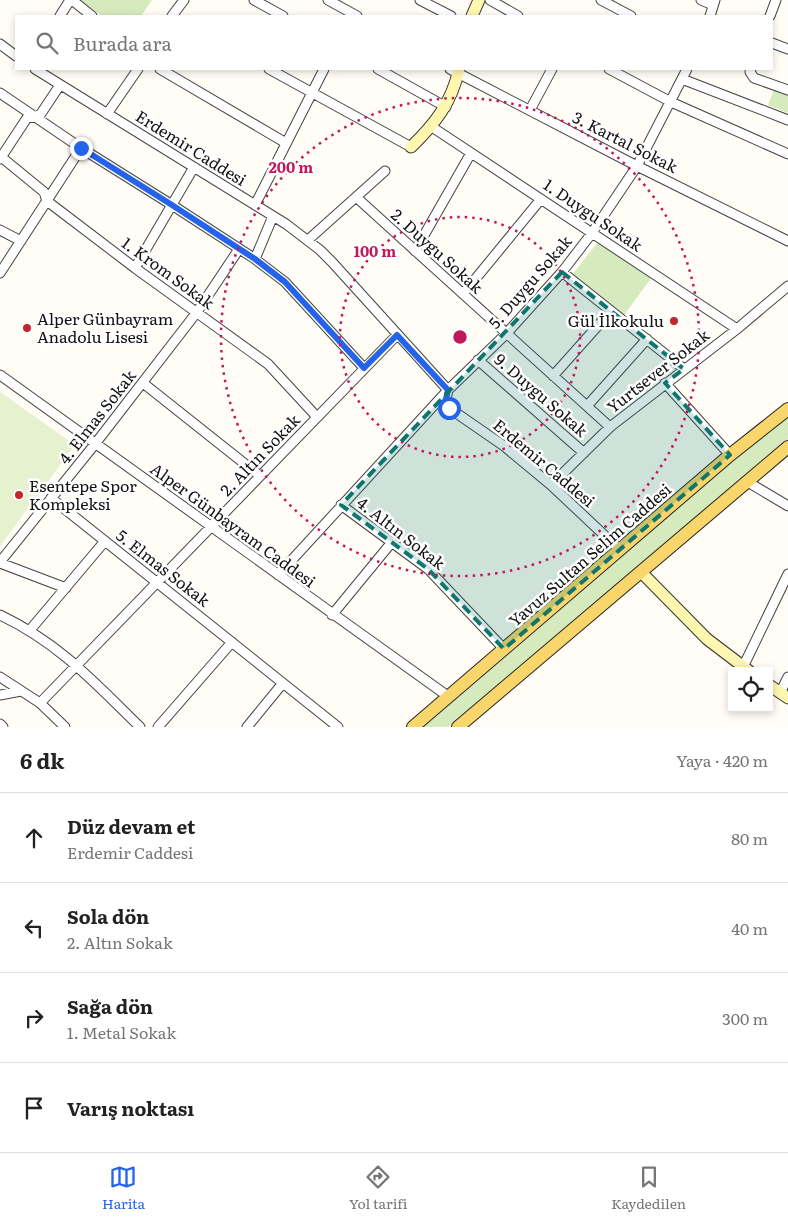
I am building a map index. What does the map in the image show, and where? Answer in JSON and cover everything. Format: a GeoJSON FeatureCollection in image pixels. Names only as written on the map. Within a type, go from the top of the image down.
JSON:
{"type":"FeatureCollection","features":[{"type":"Feature","properties":{"kind":"main road","name":"Yavuz Sultan Selim Caddesi"},"geometry":{"type":"LineString","coordinates":[[414,727],[730,456],[788,409]]}},
{"type":"Feature","properties":{"kind":"main road"},"geometry":{"type":"LineString","coordinates":[[458,727],[788,447]]}},
{"type":"Feature","properties":{"kind":"street"},"geometry":{"type":"LineString","coordinates":[[61,15],[71,0],[91,15]]}},
{"type":"Feature","properties":{"kind":"street"},"geometry":{"type":"LineString","coordinates":[[174,15],[184,0]]}},
{"type":"Feature","properties":{"kind":"street"},"geometry":{"type":"LineString","coordinates":[[254,0],[281,15]]}},
{"type":"Feature","properties":{"kind":"street"},"geometry":{"type":"LineString","coordinates":[[328,0],[353,15]]}},
{"type":"Feature","properties":{"kind":"street"},"geometry":{"type":"LineString","coordinates":[[420,0],[449,15]]}},
{"type":"Feature","properties":{"kind":"street"},"geometry":{"type":"LineString","coordinates":[[472,15],[479,0]]}},
{"type":"Feature","properties":{"kind":"street"},"geometry":{"type":"LineString","coordinates":[[490,0],[516,15]]}},
{"type":"Feature","properties":{"kind":"street"},"geometry":{"type":"LineString","coordinates":[[601,0],[625,15]]}},
{"type":"Feature","properties":{"kind":"street"},"geometry":{"type":"LineString","coordinates":[[701,0],[714,3],[710,15]]}},
{"type":"Feature","properties":{"kind":"street"},"geometry":{"type":"LineString","coordinates":[[770,15],[776,0]]}},
{"type":"Feature","properties":{"kind":"street"},"geometry":{"type":"LineString","coordinates":[[0,44],[15,55]]}},
{"type":"Feature","properties":{"kind":"street"},"geometry":{"type":"LineString","coordinates":[[773,44],[788,49]]}},
{"type":"Feature","properties":{"kind":"street","name":"Erdemir Caddesi"},"geometry":{"type":"LineString","coordinates":[[37,70],[273,216],[308,240],[332,262],[448,390],[446,399],[449,408],[504,446],[551,485],[620,550]]}},
{"type":"Feature","properties":{"kind":"street"},"geometry":{"type":"LineString","coordinates":[[107,114],[137,70]]}},
{"type":"Feature","properties":{"kind":"street"},"geometry":{"type":"LineString","coordinates":[[162,70],[286,143]]}},
{"type":"Feature","properties":{"kind":"street"},"geometry":{"type":"LineString","coordinates":[[271,70],[411,147],[432,126],[446,107],[453,92],[456,70]]}},
{"type":"Feature","properties":{"kind":"street"},"geometry":{"type":"LineString","coordinates":[[255,205],[323,70]]}},
{"type":"Feature","properties":{"kind":"street"},"geometry":{"type":"LineString","coordinates":[[380,70],[446,107]]}},
{"type":"Feature","properties":{"kind":"street","name":"3. Kartal Sokak"},"geometry":{"type":"LineString","coordinates":[[456,70],[637,166],[788,241]]}},
{"type":"Feature","properties":{"kind":"street"},"geometry":{"type":"LineString","coordinates":[[530,110],[551,70]]}},
{"type":"Feature","properties":{"kind":"street"},"geometry":{"type":"LineString","coordinates":[[612,70],[671,102],[788,154]]}},
{"type":"Feature","properties":{"kind":"street","name":"5. Duygu Sokak"},"geometry":{"type":"LineString","coordinates":[[278,575],[448,390],[506,334],[562,272],[592,233],[637,166],[686,70]]}},
{"type":"Feature","properties":{"kind":"street"},"geometry":{"type":"LineString","coordinates":[[751,70],[754,78],[788,90]]}},
{"type":"Feature","properties":{"kind":"street"},"geometry":{"type":"LineString","coordinates":[[682,79],[788,120]]}},
{"type":"Feature","properties":{"kind":"street"},"geometry":{"type":"LineString","coordinates":[[1,157],[27,118],[40,115],[60,85]]}},
{"type":"Feature","properties":{"kind":"street"},"geometry":{"type":"LineString","coordinates":[[0,93],[81,148],[255,259],[285,282],[364,368]]}},
{"type":"Feature","properties":{"kind":"street","name":"1. Duygu Sokak"},"geometry":{"type":"LineString","coordinates":[[432,126],[737,329]]}},
{"type":"Feature","properties":{"kind":"street"},"geometry":{"type":"LineString","coordinates":[[0,273],[81,148]]}},
{"type":"Feature","properties":{"kind":"street"},"geometry":{"type":"LineString","coordinates":[[415,251],[472,153]]}},
{"type":"Feature","properties":{"kind":"street","name":"1. Krom Sokak"},"geometry":{"type":"LineString","coordinates":[[1,157],[44,192],[47,201],[135,268],[268,364],[317,417]]}},
{"type":"Feature","properties":{"kind":"street"},"geometry":{"type":"LineString","coordinates":[[135,268],[194,167]]}},
{"type":"Feature","properties":{"kind":"street"},"geometry":{"type":"LineString","coordinates":[[308,240],[385,171]]}},
{"type":"Feature","properties":{"kind":"street","name":"2. Duygu Sokak"},"geometry":{"type":"LineString","coordinates":[[356,197],[610,427]]}},
{"type":"Feature","properties":{"kind":"street"},"geometry":{"type":"LineString","coordinates":[[463,294],[541,199]]}},
{"type":"Feature","properties":{"kind":"street"},"geometry":{"type":"LineString","coordinates":[[255,259],[273,216]]}},
{"type":"Feature","properties":{"kind":"street"},"geometry":{"type":"LineString","coordinates":[[0,230],[20,241]]}},
{"type":"Feature","properties":{"kind":"street","name":"4. Elmas Sokak"},"geometry":{"type":"LineString","coordinates":[[0,562],[143,383],[197,312],[239,249]]}},
{"type":"Feature","properties":{"kind":"street"},"geometry":{"type":"LineString","coordinates":[[562,272],[684,368]]}},
{"type":"Feature","properties":{"kind":"street","name":"Yurtsever Sokak"},"geometry":{"type":"LineString","coordinates":[[551,485],[610,427],[684,368],[737,329],[788,286]]}},
{"type":"Feature","properties":{"kind":"street"},"geometry":{"type":"LineString","coordinates":[[553,376],[611,310]]}},
{"type":"Feature","properties":{"kind":"street","name":"2. Altın Sokak"},"geometry":{"type":"LineString","coordinates":[[40,703],[397,335]]}},
{"type":"Feature","properties":{"kind":"street"},"geometry":{"type":"LineString","coordinates":[[587,406],[647,339]]}},
{"type":"Feature","properties":{"kind":"street","name":"9. Duygu Sokak"},"geometry":{"type":"LineString","coordinates":[[478,360],[584,452]]}},
{"type":"Feature","properties":{"kind":"street","name":"Alper Günbayram Caddesi"},"geometry":{"type":"LineString","coordinates":[[0,376],[449,698]]}},
{"type":"Feature","properties":{"kind":"street"},"geometry":{"type":"LineString","coordinates":[[143,383],[260,476]]}},
{"type":"Feature","properties":{"kind":"street"},"geometry":{"type":"LineString","coordinates":[[665,383],[730,456]]}},
{"type":"Feature","properties":{"kind":"street"},"geometry":{"type":"LineString","coordinates":[[746,481],[788,506]]}},
{"type":"Feature","properties":{"kind":"street","name":"5. Elmas Sokak"},"geometry":{"type":"LineString","coordinates":[[51,498],[338,727]]}},
{"type":"Feature","properties":{"kind":"street","name":"4. Altın Sokak"},"geometry":{"type":"LineString","coordinates":[[341,505],[428,569],[504,649]]}},
{"type":"Feature","properties":{"kind":"street"},"geometry":{"type":"LineString","coordinates":[[30,630],[105,541]]}},
{"type":"Feature","properties":{"kind":"street"},"geometry":{"type":"LineString","coordinates":[[332,615],[392,542]]}},
{"type":"Feature","properties":{"kind":"street"},"geometry":{"type":"LineString","coordinates":[[0,562],[66,588]]}},
{"type":"Feature","properties":{"kind":"street"},"geometry":{"type":"LineString","coordinates":[[641,572],[707,639],[743,667]]}},
{"type":"Feature","properties":{"kind":"street"},"geometry":{"type":"LineString","coordinates":[[747,667],[788,574]]}},
{"type":"Feature","properties":{"kind":"street"},"geometry":{"type":"LineString","coordinates":[[0,615],[30,630],[77,665],[140,727]]}},
{"type":"Feature","properties":{"kind":"street"},"geometry":{"type":"LineString","coordinates":[[158,727],[232,642]]}},
{"type":"Feature","properties":{"kind":"street"},"geometry":{"type":"LineString","coordinates":[[0,677],[40,703],[65,727]]}},
{"type":"Feature","properties":{"kind":"street"},"geometry":{"type":"LineString","coordinates":[[773,688],[784,695],[788,677]]}},
{"type":"Feature","properties":{"kind":"street"},"geometry":{"type":"LineString","coordinates":[[246,727],[284,683]]}},
{"type":"Feature","properties":{"kind":"street"},"geometry":{"type":"LineString","coordinates":[[0,700],[4,694],[21,691]]}},
{"type":"Feature","properties":{"kind":"highlighted area"},"geometry":{"type":"Polygon","coordinates":[[[562,272],[684,369],[665,383],[730,455],[504,649],[428,569],[341,505],[562,272]]]}},
{"type":"Feature","properties":{"kind":"green space"},"geometry":{"type":"Polygon","coordinates":[[[79,0],[152,0],[142,15],[101,15],[79,0]]]}},
{"type":"Feature","properties":{"kind":"green space"},"geometry":{"type":"Polygon","coordinates":[[[774,89],[788,94],[788,113],[768,105],[774,89]]]}},
{"type":"Feature","properties":{"kind":"green space"},"geometry":{"type":"Polygon","coordinates":[[[598,242],[652,277],[624,315],[572,275],[598,242]]]}},
{"type":"Feature","properties":{"kind":"green space","name":"Esentepe Spor Kompleksi"},"geometry":{"type":"Polygon","coordinates":[[[0,392],[75,445],[0,546],[0,392]]]}},
{"type":"Feature","properties":{"kind":"green space"},"geometry":{"type":"Polygon","coordinates":[[[788,417],[788,439],[635,570],[448,727],[424,727],[705,483],[788,417]]]}},
{"type":"Feature","properties":{"kind":"place","name":"Gül İlkokulu"},"geometry":{"type":"Point","coordinates":[674,321]}},
{"type":"Feature","properties":{"kind":"place","name":"Alper Günbayram Anadolu Lisesi"},"geometry":{"type":"Point","coordinates":[27,328]}},
{"type":"Feature","properties":{"kind":"place","name":"Esentepe Spor Kompleksi"},"geometry":{"type":"Point","coordinates":[19,495]}},
{"type":"Feature","properties":{"kind":"route"},"geometry":{"type":"LineString","coordinates":[[81,148],[255,259],[285,282],[364,368],[397,335],[448,390],[446,399],[449,408]]}}]}
